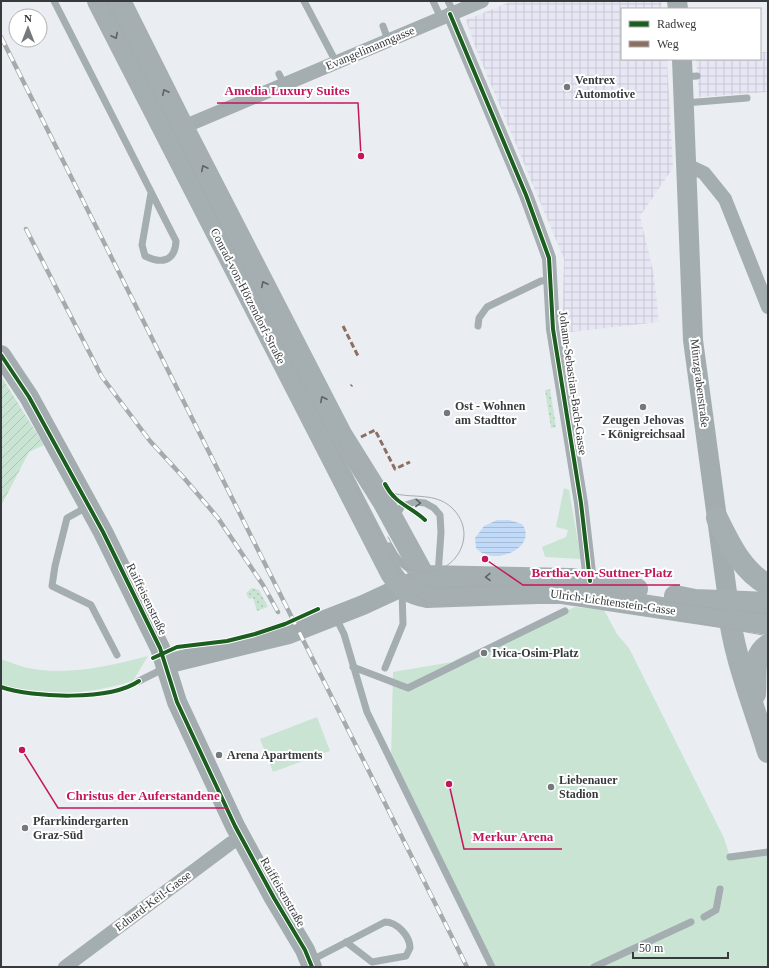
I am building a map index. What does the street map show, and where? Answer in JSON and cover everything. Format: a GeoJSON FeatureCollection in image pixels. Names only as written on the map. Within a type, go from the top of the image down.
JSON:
{"type":"FeatureCollection","features":[{"type":"Feature","properties":{"kind":"main road","name":"Conrad-von-Hötzendorf-Straße"},"geometry":{"type":"LineString","coordinates":[[98,1],[174,131],[392,534],[438,584]]}},
{"type":"Feature","properties":{"kind":"main road","name":"Conrad-von-Hötzendorf-Straße"},"geometry":{"type":"LineString","coordinates":[[120,1],[174,131],[391,573],[402,588]]}},
{"type":"Feature","properties":{"kind":"main road"},"geometry":{"type":"LineString","coordinates":[[717,518],[738,557],[756,578],[768,585]]}},
{"type":"Feature","properties":{"kind":"main road","name":"Ulrich-Lichtenstein-Gasse"},"geometry":{"type":"LineString","coordinates":[[402,588],[416,595],[438,584],[525,577],[590,581],[695,600],[728,610]]}},
{"type":"Feature","properties":{"kind":"main road","name":"Ulrich-Lichtenstein-Gasse"},"geometry":{"type":"LineString","coordinates":[[438,584],[728,610]]}},
{"type":"Feature","properties":{"kind":"main road"},"geometry":{"type":"LineString","coordinates":[[728,610],[768,602]]}},
{"type":"Feature","properties":{"kind":"main road"},"geometry":{"type":"LineString","coordinates":[[728,610],[768,624]]}},
{"type":"Feature","properties":{"kind":"main road"},"geometry":{"type":"LineString","coordinates":[[728,610],[745,686],[754,707],[768,752]]}},
{"type":"Feature","properties":{"kind":"main road"},"geometry":{"type":"LineString","coordinates":[[754,707],[756,679],[755,662],[760,653],[768,645]]}},
{"type":"Feature","properties":{"kind":"street","name":"Evangelimanngasse"},"geometry":{"type":"LineString","coordinates":[[174,131],[282,79],[336,62],[448,12],[482,1]]}},
{"type":"Feature","properties":{"kind":"street","name":"Johann-Sebastian-Bach-Gasse"},"geometry":{"type":"LineString","coordinates":[[448,12],[526,195],[548,254],[553,329],[580,499],[590,581]]}},
{"type":"Feature","properties":{"kind":"street","name":"Münzgrabenstraße"},"geometry":{"type":"LineString","coordinates":[[687,70],[685,102],[693,340],[728,610]]}},
{"type":"Feature","properties":{"kind":"street"},"geometry":{"type":"LineString","coordinates":[[687,165],[704,173],[724,199],[768,307]]}},
{"type":"Feature","properties":{"kind":"street","name":"Raiffeisenstraße"},"geometry":{"type":"LineString","coordinates":[[1,355],[30,396],[90,507],[160,648],[177,702],[242,838],[274,898],[305,950],[311,964]]}},
{"type":"Feature","properties":{"kind":"street","name":"Ulrich-Lichtenstein-Gasse"},"geometry":{"type":"LineString","coordinates":[[166,664],[289,634],[402,588],[438,584]]}},
{"type":"Feature","properties":{"kind":"street","name":"Eduard-Keil-Gasse"},"geometry":{"type":"LineString","coordinates":[[65,967],[231,843],[242,838]]}},
{"type":"Feature","properties":{"kind":"lane"},"geometry":{"type":"LineString","coordinates":[[54,1],[176,241],[175,251],[167,260],[155,261],[145,256],[142,245],[151,193]]}},
{"type":"Feature","properties":{"kind":"lane"},"geometry":{"type":"LineString","coordinates":[[304,1],[336,62]]}},
{"type":"Feature","properties":{"kind":"lane"},"geometry":{"type":"LineString","coordinates":[[433,1],[448,12]]}},
{"type":"Feature","properties":{"kind":"lane"},"geometry":{"type":"LineString","coordinates":[[383,26],[388,40]]}},
{"type":"Feature","properties":{"kind":"lane"},"geometry":{"type":"LineString","coordinates":[[685,102],[747,98]]}},
{"type":"Feature","properties":{"kind":"lane"},"geometry":{"type":"LineString","coordinates":[[478,326],[479,318],[487,307],[541,281],[550,280]]}},
{"type":"Feature","properties":{"kind":"lane"},"geometry":{"type":"LineString","coordinates":[[392,534],[398,510],[407,504],[425,503],[438,511],[441,521],[438,584]]}},
{"type":"Feature","properties":{"kind":"lane"},"geometry":{"type":"LineString","coordinates":[[90,507],[67,518],[55,566],[52,586],[91,605],[117,655]]}},
{"type":"Feature","properties":{"kind":"lane"},"geometry":{"type":"LineString","coordinates":[[384,668],[402,624],[402,588]]}},
{"type":"Feature","properties":{"kind":"lane"},"geometry":{"type":"LineString","coordinates":[[354,667],[408,688],[565,611]]}},
{"type":"Feature","properties":{"kind":"lane"},"geometry":{"type":"LineString","coordinates":[[335,616],[344,634],[367,712],[492,967]]}},
{"type":"Feature","properties":{"kind":"lane"},"geometry":{"type":"LineString","coordinates":[[139,681],[157,672],[166,664]]}},
{"type":"Feature","properties":{"kind":"lane"},"geometry":{"type":"LineString","coordinates":[[730,857],[768,852]]}},
{"type":"Feature","properties":{"kind":"lane"},"geometry":{"type":"LineString","coordinates":[[704,917],[716,910],[720,889]]}},
{"type":"Feature","properties":{"kind":"lane"},"geometry":{"type":"LineString","coordinates":[[311,964],[346,942],[381,923],[389,922],[397,926],[408,938],[410,948],[406,956],[372,962],[346,942]]}},
{"type":"Feature","properties":{"kind":"lane"},"geometry":{"type":"LineString","coordinates":[[594,967],[691,922]]}},
{"type":"Feature","properties":{"kind":"shaded area","name":"Ventrex Automotive"},"geometry":{"type":"Polygon","coordinates":[[[512,1],[661,1],[662,8],[621,8],[621,60],[667,60],[673,168],[640,216],[654,275],[659,322],[562,333],[564,259],[476,49],[466,20],[512,1]]]}},
{"type":"Feature","properties":{"kind":"shaded area"},"geometry":{"type":"Polygon","coordinates":[[[761,52],[768,52],[768,92],[699,97],[696,60],[761,60],[761,52]]]}},
{"type":"Feature","properties":{"kind":"green space"},"geometry":{"type":"Polygon","coordinates":[[[1,376],[44,445],[29,452],[1,506],[1,376]]]}},
{"type":"Feature","properties":{"kind":"green space"},"geometry":{"type":"Polygon","coordinates":[[[550,389],[556,427],[551,428],[545,390],[550,389]]]}},
{"type":"Feature","properties":{"kind":"green space"},"geometry":{"type":"Polygon","coordinates":[[[564,488],[569,490],[581,559],[545,557],[542,547],[566,537],[568,530],[556,527],[564,488]]]}},
{"type":"Feature","properties":{"kind":"green space"},"geometry":{"type":"Polygon","coordinates":[[[252,588],[259,590],[268,607],[257,611],[253,598],[249,599],[246,593],[252,588]]]}},
{"type":"Feature","properties":{"kind":"green space","name":"Liebenauer Stadion"},"geometry":{"type":"Polygon","coordinates":[[[575,607],[604,610],[617,634],[629,648],[724,838],[730,857],[768,852],[768,967],[492,967],[391,761],[393,672],[452,662],[575,607]]]}},
{"type":"Feature","properties":{"kind":"green space"},"geometry":{"type":"Polygon","coordinates":[[[148,656],[133,681],[100,689],[84,692],[50,693],[17,689],[1,684],[1,659],[28,668],[58,671],[88,669],[148,656]]]}},
{"type":"Feature","properties":{"kind":"green space"},"geometry":{"type":"Polygon","coordinates":[[[317,717],[330,751],[273,772],[260,739],[317,717]]]}},
{"type":"Feature","properties":{"kind":"water"},"geometry":{"type":"Polygon","coordinates":[[[497,520],[509,520],[522,524],[526,532],[524,540],[519,547],[512,552],[493,556],[484,554],[476,548],[475,538],[484,526],[497,520]]]}},
{"type":"Feature","properties":{"kind":"tram line"},"geometry":{"type":"LineString","coordinates":[[106,1],[403,579],[416,595],[425,601],[436,605],[495,602],[562,602],[698,623],[768,636]]}},
{"type":"Feature","properties":{"kind":"tram line"},"geometry":{"type":"LineString","coordinates":[[333,431],[363,489]]}},
{"type":"Feature","properties":{"kind":"tram line"},"geometry":{"type":"LineString","coordinates":[[355,469],[364,478],[384,491],[403,495],[432,498],[445,503],[451,507],[460,519],[464,533],[462,545],[456,557],[447,566],[434,571],[420,572],[405,567]]}},
{"type":"Feature","properties":{"kind":"tram line"},"geometry":{"type":"LineString","coordinates":[[388,537],[408,573],[422,584],[436,588],[510,585],[570,586],[696,606],[768,614]]}},
{"type":"Feature","properties":{"kind":"railway"},"geometry":{"type":"LineString","coordinates":[[1,37],[467,967]]}},
{"type":"Feature","properties":{"kind":"railway"},"geometry":{"type":"LineString","coordinates":[[26,229],[102,377],[150,441],[218,518],[263,585],[278,612]]}},
{"type":"Feature","properties":{"kind":"marked path"},"geometry":{"type":"LineString","coordinates":[[343,326],[358,356]]}},
{"type":"Feature","properties":{"kind":"marked path"},"geometry":{"type":"LineString","coordinates":[[361,437],[375,430],[395,469],[410,462]]}},
{"type":"Feature","properties":{"kind":"cycle path"},"geometry":{"type":"LineString","coordinates":[[450,14],[526,195],[549,258],[553,329],[581,503],[590,581]]}},
{"type":"Feature","properties":{"kind":"cycle path"},"geometry":{"type":"LineString","coordinates":[[1,355],[29,397],[103,532],[160,648],[177,702],[235,826],[274,898],[305,950],[312,967]]}},
{"type":"Feature","properties":{"kind":"cycle path"},"geometry":{"type":"LineString","coordinates":[[385,484],[393,496],[425,520]]}},
{"type":"Feature","properties":{"kind":"cycle path"},"geometry":{"type":"LineString","coordinates":[[153,658],[177,647],[227,641],[255,634],[285,624],[318,609]]}},
{"type":"Feature","properties":{"kind":"cycle path"},"geometry":{"type":"LineString","coordinates":[[1,687],[32,694],[71,696],[110,692],[139,681]]}},
{"type":"Feature","properties":{"kind":"place","name":"Ventrex Automotive"},"geometry":{"type":"Point","coordinates":[567,87]}},
{"type":"Feature","properties":{"kind":"place","name":"Amedia Luxury Suites"},"geometry":{"type":"Point","coordinates":[361,156]}},
{"type":"Feature","properties":{"kind":"place","name":"Zeugen Jehovas - Königreichsaal"},"geometry":{"type":"Point","coordinates":[643,407]}},
{"type":"Feature","properties":{"kind":"place","name":"Ost - Wohnen am Stadttor"},"geometry":{"type":"Point","coordinates":[447,413]}},
{"type":"Feature","properties":{"kind":"place","name":"Bertha-von-Suttner-Platz"},"geometry":{"type":"Point","coordinates":[485,559]}},
{"type":"Feature","properties":{"kind":"place","name":"Ivica-Osim-Platz"},"geometry":{"type":"Point","coordinates":[484,653]}},
{"type":"Feature","properties":{"kind":"place","name":"Christus der Auferstandene"},"geometry":{"type":"Point","coordinates":[22,750]}},
{"type":"Feature","properties":{"kind":"place","name":"Arena Apartments"},"geometry":{"type":"Point","coordinates":[219,755]}},
{"type":"Feature","properties":{"kind":"place","name":"Merkur Arena"},"geometry":{"type":"Point","coordinates":[449,784]}},
{"type":"Feature","properties":{"kind":"place","name":"Liebenauer Stadion"},"geometry":{"type":"Point","coordinates":[551,787]}},
{"type":"Feature","properties":{"kind":"place","name":"Pfarrkindergarten Graz-Süd"},"geometry":{"type":"Point","coordinates":[25,828]}}]}
